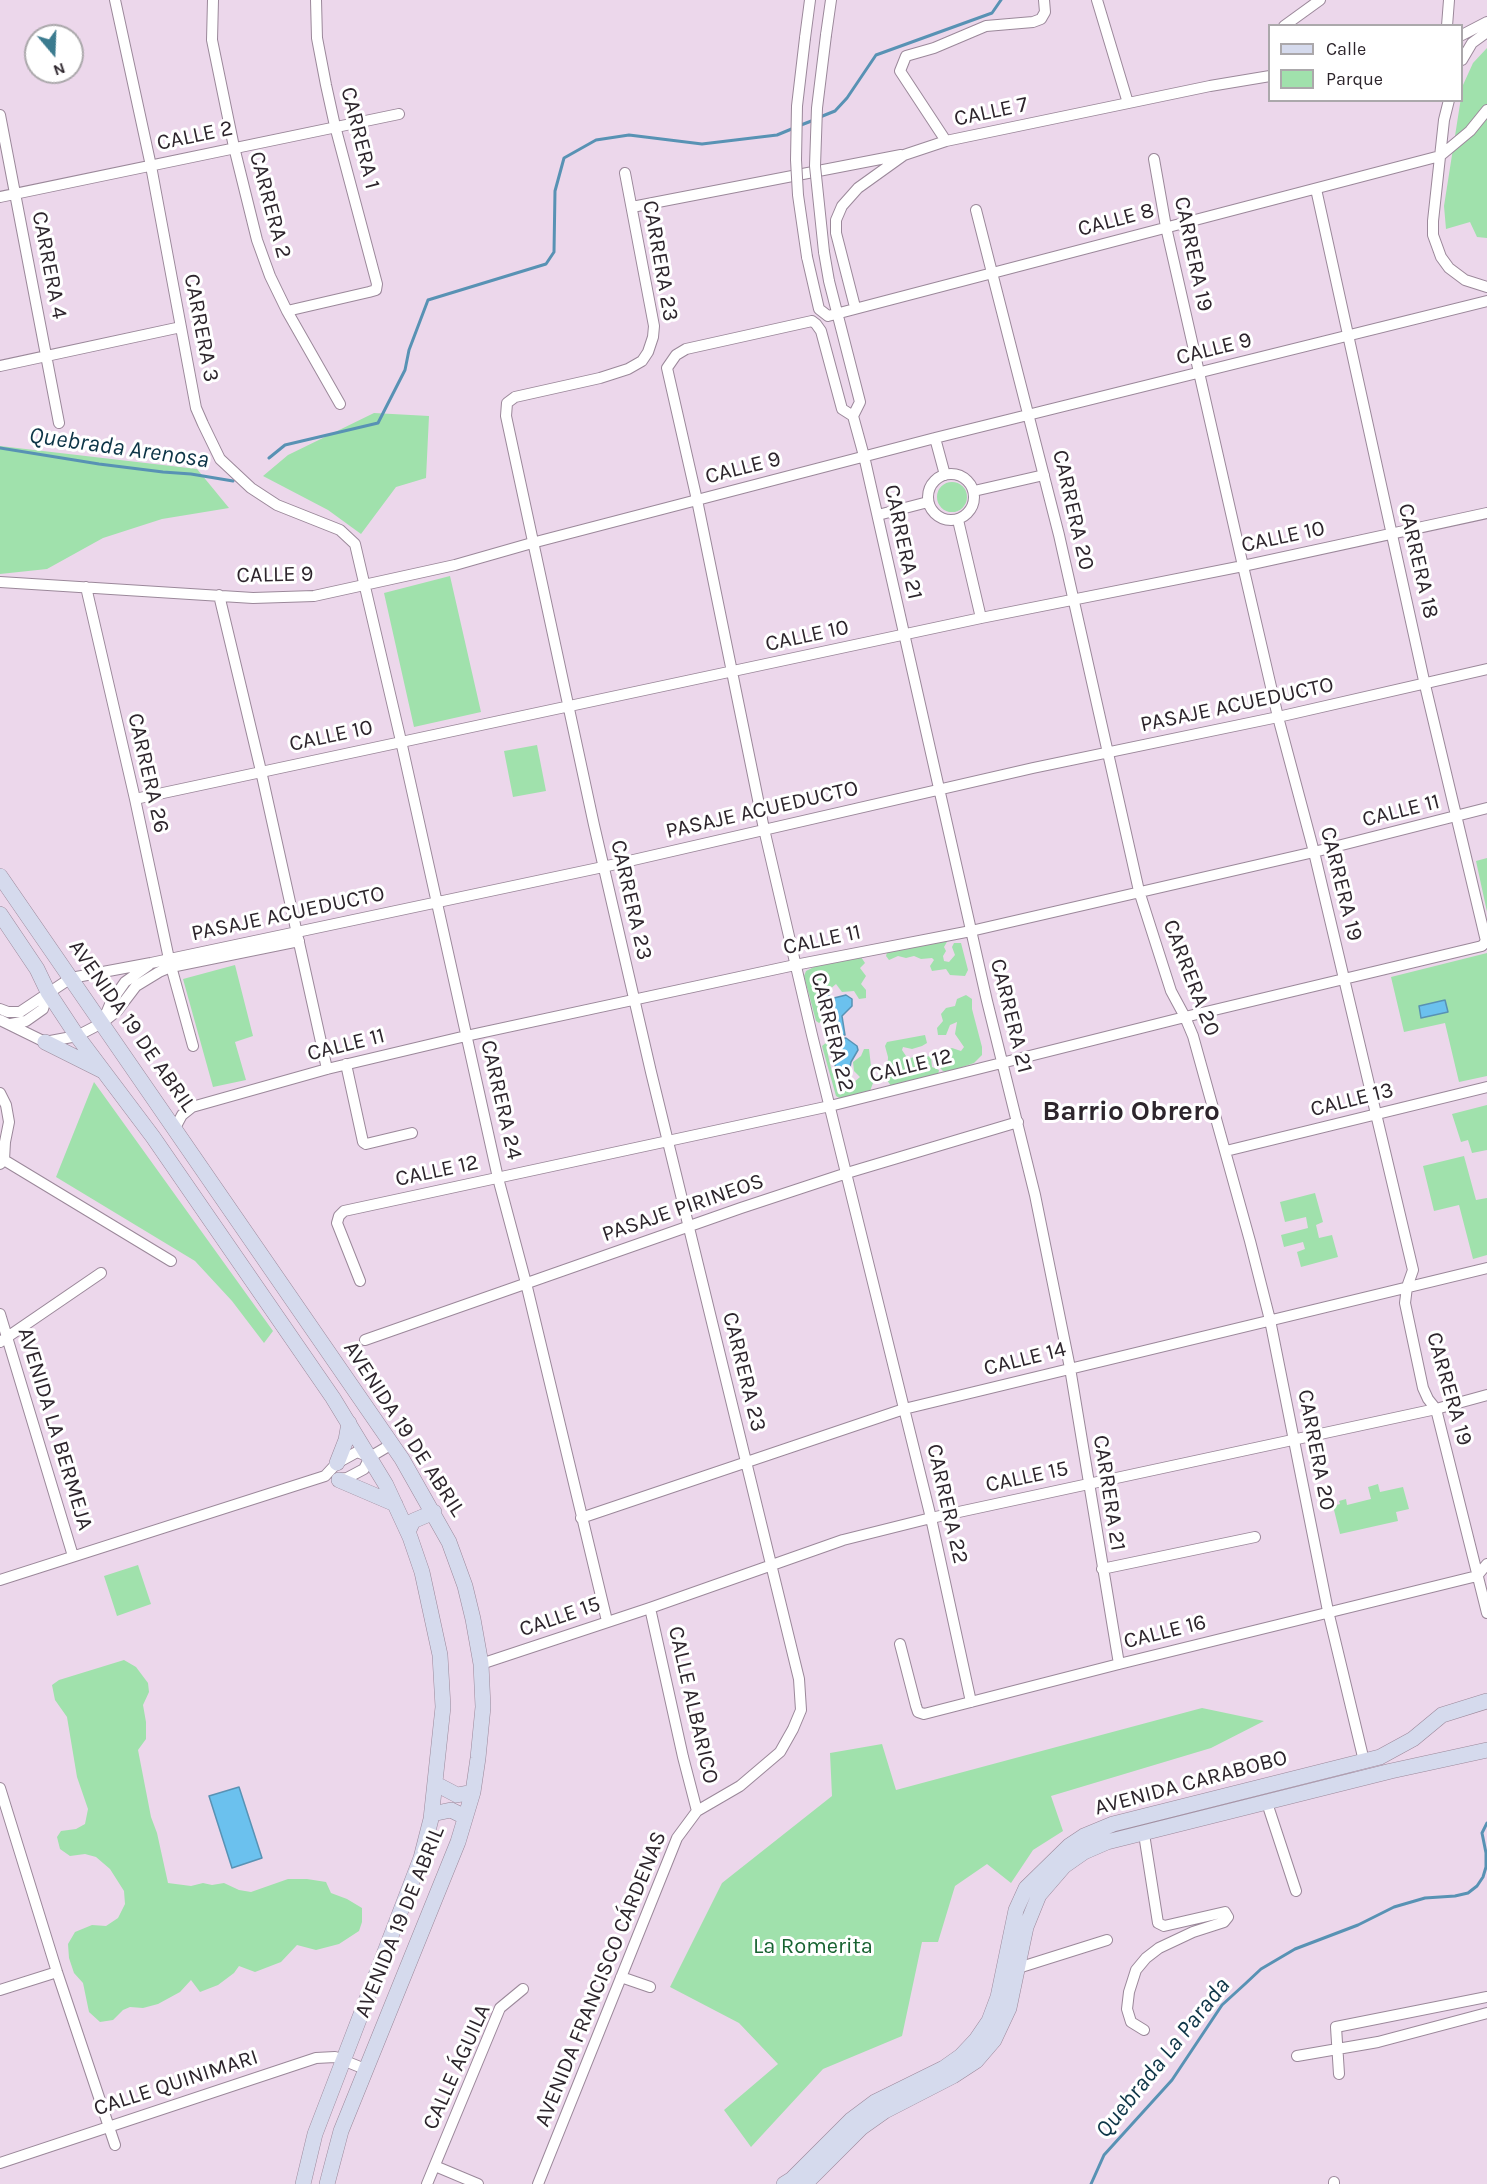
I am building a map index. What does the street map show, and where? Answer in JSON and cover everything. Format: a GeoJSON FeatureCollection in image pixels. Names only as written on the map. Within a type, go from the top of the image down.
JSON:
{"type":"FeatureCollection","features":[{"type":"Feature","properties":{"kind":"main road","name":"AVENIDA 19 DE ABRIL"},"geometry":{"type":"LineString","coordinates":[[0,876],[392,1444],[450,1542],[465,1586],[481,1664],[482,1717],[473,1792],[458,1842],[341,2131],[327,2184]]}},
{"type":"Feature","properties":{"kind":"main road","name":"AVENIDA 19 DE ABRIL"},"geometry":{"type":"LineString","coordinates":[[0,914],[5,928],[37,969],[48,992],[77,1036],[153,1137],[349,1423],[395,1504],[423,1572],[440,1655],[443,1707],[432,1814],[421,1858],[315,2134],[303,2184]]}},
{"type":"Feature","properties":{"kind":"main road"},"geometry":{"type":"LineString","coordinates":[[93,1056],[102,1023]]}},
{"type":"Feature","properties":{"kind":"main road"},"geometry":{"type":"LineString","coordinates":[[45,1042],[105,1072]]}},
{"type":"Feature","properties":{"kind":"main road"},"geometry":{"type":"LineString","coordinates":[[337,1462],[346,1440],[349,1423]]}},
{"type":"Feature","properties":{"kind":"main road"},"geometry":{"type":"LineString","coordinates":[[332,1478],[395,1504]]}},
{"type":"Feature","properties":{"kind":"main road"},"geometry":{"type":"LineString","coordinates":[[408,1532],[413,1521],[434,1512]]}},
{"type":"Feature","properties":{"kind":"main road","name":"AVENIDA CARABOBO"},"geometry":{"type":"LineString","coordinates":[[784,2184],[792,2179],[851,2120],[875,2102],[944,2068],[961,2056],[976,2040],[989,2021],[998,1997],[1016,1910],[1026,1888],[1069,1846],[1084,1836],[1113,1824],[1380,1757],[1413,1739],[1448,1712],[1487,1701]]}},
{"type":"Feature","properties":{"kind":"main road","name":"AVENIDA CARABOBO"},"geometry":{"type":"LineString","coordinates":[[805,2184],[861,2128],[885,2111],[953,2076],[976,2061],[994,2040],[1009,2008],[1026,1928],[1040,1895],[1064,1866],[1084,1852],[1107,1842],[1487,1750]]}},
{"type":"Feature","properties":{"kind":"main road"},"geometry":{"type":"LineString","coordinates":[[436,1784],[457,1795],[473,1792]]}},
{"type":"Feature","properties":{"kind":"main road"},"geometry":{"type":"LineString","coordinates":[[432,1814],[452,1810],[465,1817]]}},
{"type":"Feature","properties":{"kind":"street","name":"CARRERA 3"},"geometry":{"type":"LineString","coordinates":[[115,0],[151,166],[196,408],[220,459],[251,488],[277,506],[340,530],[355,544],[366,585]]}},
{"type":"Feature","properties":{"kind":"street","name":"CARRERA 2"},"geometry":{"type":"LineString","coordinates":[[213,0],[212,40],[234,147],[257,240],[270,276],[287,311],[340,404]]}},
{"type":"Feature","properties":{"kind":"street","name":"CARRERA 1"},"geometry":{"type":"LineString","coordinates":[[287,311],[376,290],[377,284],[335,126],[317,38],[316,0]]}},
{"type":"Feature","properties":{"kind":"street"},"geometry":{"type":"LineString","coordinates":[[810,0],[797,106],[798,195],[807,257],[819,309],[828,316],[837,313]]}},
{"type":"Feature","properties":{"kind":"street","name":"CARRERA 21"},"geometry":{"type":"LineString","coordinates":[[831,0],[817,108],[815,166],[824,252],[860,402],[853,416],[878,515],[1002,1064],[1035,1195],[1070,1368],[1087,1484],[1119,1664]]}},
{"type":"Feature","properties":{"kind":"street"},"geometry":{"type":"LineString","coordinates":[[946,141],[900,71],[906,56],[934,48],[986,26],[1033,22],[1041,19],[1045,12],[1044,0]]}},
{"type":"Feature","properties":{"kind":"street"},"geometry":{"type":"LineString","coordinates":[[1097,0],[1128,103]]}},
{"type":"Feature","properties":{"kind":"street"},"geometry":{"type":"LineString","coordinates":[[1287,24],[1320,0]]}},
{"type":"Feature","properties":{"kind":"street"},"geometry":{"type":"LineString","coordinates":[[1447,24],[1449,0]]}},
{"type":"Feature","properties":{"kind":"street"},"geometry":{"type":"LineString","coordinates":[[1463,33],[1487,22]]}},
{"type":"Feature","properties":{"kind":"street"},"geometry":{"type":"LineString","coordinates":[[1463,57],[1472,43],[1487,32]]}},
{"type":"Feature","properties":{"kind":"street","name":"CALLE 7"},"geometry":{"type":"LineString","coordinates":[[855,307],[836,233],[836,220],[842,206],[858,189],[904,155],[946,141],[1210,86],[1268,76]]}},
{"type":"Feature","properties":{"kind":"street"},"geometry":{"type":"LineString","coordinates":[[1448,102],[1444,120],[1432,221],[1435,246],[1449,268],[1465,280],[1487,287]]}},
{"type":"Feature","properties":{"kind":"street"},"geometry":{"type":"LineString","coordinates":[[1440,156],[1470,131],[1487,110]]}},
{"type":"Feature","properties":{"kind":"street","name":"CALLE 2"},"geometry":{"type":"LineString","coordinates":[[0,197],[399,114]]}},
{"type":"Feature","properties":{"kind":"street","name":"CARRERA 4"},"geometry":{"type":"LineString","coordinates":[[0,115],[59,423]]}},
{"type":"Feature","properties":{"kind":"street"},"geometry":{"type":"LineString","coordinates":[[632,207],[904,155]]}},
{"type":"Feature","properties":{"kind":"street","name":"CALLE 8"},"geometry":{"type":"LineString","coordinates":[[837,313],[1440,156]]}},
{"type":"Feature","properties":{"kind":"street","name":"CARRERA 19"},"geometry":{"type":"LineString","coordinates":[[1154,159],[1166,227],[1278,717],[1314,852],[1413,1270],[1407,1287],[1405,1303],[1423,1388],[1436,1409],[1487,1613]]}},
{"type":"Feature","properties":{"kind":"street","name":"CARRERA 23"},"geometry":{"type":"LineString","coordinates":[[625,173],[654,326],[648,352],[642,361],[628,369],[600,378],[515,397],[507,404],[506,416],[603,867],[687,1227],[772,1565],[801,1695],[801,1710],[793,1730]]}},
{"type":"Feature","properties":{"kind":"street","name":"CARRERA 18"},"geometry":{"type":"LineString","coordinates":[[1316,189],[1425,685],[1486,941]]}},
{"type":"Feature","properties":{"kind":"street","name":"CARRERA 20"},"geometry":{"type":"LineString","coordinates":[[976,210],[1044,474],[1139,891],[1170,991],[1193,1036],[1226,1151],[1269,1320],[1329,1611],[1364,1761]]}},
{"type":"Feature","properties":{"kind":"street","name":"CALLE 9"},"geometry":{"type":"LineString","coordinates":[[0,582],[253,598],[314,596],[455,565],[864,456],[1487,301]]}},
{"type":"Feature","properties":{"kind":"street"},"geometry":{"type":"LineString","coordinates":[[812,321],[819,309]]}},
{"type":"Feature","properties":{"kind":"street","name":"CARRERA 21"},"geometry":{"type":"LineString","coordinates":[[812,321],[821,331],[842,409],[853,416]]}},
{"type":"Feature","properties":{"kind":"street","name":"CARRERA 22"},"geometry":{"type":"LineString","coordinates":[[812,321],[686,349],[675,355],[667,368],[697,500],[730,672],[764,829],[795,965],[931,1518],[971,1702]]}},
{"type":"Feature","properties":{"kind":"street"},"geometry":{"type":"LineString","coordinates":[[0,366],[181,327]]}},
{"type":"Feature","properties":{"kind":"street"},"geometry":{"type":"LineString","coordinates":[[935,438],[945,475]]}},
{"type":"Feature","properties":{"kind":"street"},"geometry":{"type":"LineString","coordinates":[[974,491],[1044,474]]}},
{"type":"Feature","properties":{"kind":"street"},"geometry":{"type":"LineString","coordinates":[[945,475],[963,477],[974,491],[972,509],[958,520],[950,521],[936,515],[928,502],[933,482],[945,475]]}},
{"type":"Feature","properties":{"kind":"street"},"geometry":{"type":"LineString","coordinates":[[878,515],[928,502]]}},
{"type":"Feature","properties":{"kind":"street","name":"CALLE 10"},"geometry":{"type":"LineString","coordinates":[[135,799],[981,618],[1243,566],[1487,513]]}},
{"type":"Feature","properties":{"kind":"street"},"geometry":{"type":"LineString","coordinates":[[958,520],[981,618]]}},
{"type":"Feature","properties":{"kind":"street","name":"CARRERA 24"},"geometry":{"type":"LineString","coordinates":[[366,585],[498,1178],[526,1283],[607,1621]]}},
{"type":"Feature","properties":{"kind":"street","name":"CARRERA 26"},"geometry":{"type":"LineString","coordinates":[[86,587],[170,963],[193,1046]]}},
{"type":"Feature","properties":{"kind":"street"},"geometry":{"type":"LineString","coordinates":[[219,595],[261,771],[327,1069]]}},
{"type":"Feature","properties":{"kind":"street","name":"PASAJE ACUEDUCTO"},"geometry":{"type":"LineString","coordinates":[[0,1009],[20,1012],[70,978],[151,963],[170,963],[298,936],[436,902],[603,867],[1107,752],[1425,685],[1487,669]]}},
{"type":"Feature","properties":{"kind":"street","name":"CALLE 11"},"geometry":{"type":"LineString","coordinates":[[175,1128],[182,1115],[192,1107],[327,1069],[466,1036],[795,965],[971,931],[1314,852],[1487,808]]}},
{"type":"Feature","properties":{"kind":"street","name":"CALLE 12"},"geometry":{"type":"LineString","coordinates":[[360,1281],[337,1223],[344,1211],[830,1106],[1344,978],[1471,950],[1482,946],[1486,941]]}},
{"type":"Feature","properties":{"kind":"street"},"geometry":{"type":"LineString","coordinates":[[102,1023],[111,1002],[121,987],[151,963]]}},
{"type":"Feature","properties":{"kind":"street"},"geometry":{"type":"LineString","coordinates":[[5,1022],[45,1042],[77,1036],[102,1023],[117,1011],[136,986],[170,963]]}},
{"type":"Feature","properties":{"kind":"street"},"geometry":{"type":"LineString","coordinates":[[5,1022],[26,1021],[43,1009],[48,992]]}},
{"type":"Feature","properties":{"kind":"street"},"geometry":{"type":"LineString","coordinates":[[346,1065],[363,1142],[366,1144],[412,1133]]}},
{"type":"Feature","properties":{"kind":"street","name":"CALLE 13"},"geometry":{"type":"LineString","coordinates":[[1226,1151],[1487,1087]]}},
{"type":"Feature","properties":{"kind":"street"},"geometry":{"type":"LineString","coordinates":[[0,1093],[6,1105],[9,1122],[2,1162],[171,1261]]}},
{"type":"Feature","properties":{"kind":"street","name":"PASAJE PIRINEOS"},"geometry":{"type":"LineString","coordinates":[[365,1340],[847,1173],[1018,1122]]}},
{"type":"Feature","properties":{"kind":"street","name":"CALLE 14"},"geometry":{"type":"LineString","coordinates":[[581,1518],[904,1409],[1487,1268]]}},
{"type":"Feature","properties":{"kind":"street"},"geometry":{"type":"LineString","coordinates":[[4,1340],[101,1273]]}},
{"type":"Feature","properties":{"kind":"street","name":"AVENIDA LA BERMEJA"},"geometry":{"type":"LineString","coordinates":[[0,1314],[4,1340],[73,1556]]}},
{"type":"Feature","properties":{"kind":"street","name":"CALLE 15"},"geometry":{"type":"LineString","coordinates":[[481,1664],[843,1540],[931,1518],[1436,1409],[1487,1395]]}},
{"type":"Feature","properties":{"kind":"street"},"geometry":{"type":"LineString","coordinates":[[0,1580],[364,1469],[370,1457],[392,1444]]}},
{"type":"Feature","properties":{"kind":"street"},"geometry":{"type":"LineString","coordinates":[[332,1478],[337,1462],[357,1452],[370,1457]]}},
{"type":"Feature","properties":{"kind":"street"},"geometry":{"type":"LineString","coordinates":[[1102,1569],[1255,1537]]}},
{"type":"Feature","properties":{"kind":"street"},"geometry":{"type":"LineString","coordinates":[[1477,1576],[1487,1564]]}},
{"type":"Feature","properties":{"kind":"street","name":"CALLE 16"},"geometry":{"type":"LineString","coordinates":[[900,1644],[918,1712],[924,1714],[1329,1611],[1477,1576]]}},
{"type":"Feature","properties":{"kind":"street","name":"CALLE ALBARICO"},"geometry":{"type":"LineString","coordinates":[[650,1608],[697,1811]]}},
{"type":"Feature","properties":{"kind":"street","name":"AVENIDA FRANCISCO CÁRDENAS"},"geometry":{"type":"LineString","coordinates":[[538,2184],[677,1838],[697,1811],[740,1786],[780,1752],[793,1730]]}},
{"type":"Feature","properties":{"kind":"street"},"geometry":{"type":"LineString","coordinates":[[0,1788],[57,1972],[115,2145]]}},
{"type":"Feature","properties":{"kind":"street"},"geometry":{"type":"LineString","coordinates":[[1268,1803],[1296,1891]]}},
{"type":"Feature","properties":{"kind":"street"},"geometry":{"type":"LineString","coordinates":[[1144,1834],[1158,1923],[1164,1926],[1225,1912],[1228,1917],[1224,1922],[1193,1932],[1159,1948],[1136,1970],[1129,1992],[1127,2009],[1131,2022],[1144,2030]]}},
{"type":"Feature","properties":{"kind":"street"},"geometry":{"type":"LineString","coordinates":[[1018,1968],[1107,1940]]}},
{"type":"Feature","properties":{"kind":"street"},"geometry":{"type":"LineString","coordinates":[[0,1990],[57,1972]]}},
{"type":"Feature","properties":{"kind":"street"},"geometry":{"type":"LineString","coordinates":[[621,1977],[651,1987]]}},
{"type":"Feature","properties":{"kind":"street","name":"CALLE ÁGUILA"},"geometry":{"type":"LineString","coordinates":[[427,2184],[500,2008],[523,1989]]}},
{"type":"Feature","properties":{"kind":"street"},"geometry":{"type":"LineString","coordinates":[[1339,2074],[1336,2027],[1487,1997]]}},
{"type":"Feature","properties":{"kind":"street"},"geometry":{"type":"LineString","coordinates":[[1297,2056],[1378,2042],[1487,2013]]}},
{"type":"Feature","properties":{"kind":"street"},"geometry":{"type":"LineString","coordinates":[[1375,2020],[1378,2042]]}},
{"type":"Feature","properties":{"kind":"street","name":"CALLE QUINIMARI"},"geometry":{"type":"LineString","coordinates":[[0,2163],[307,2060],[335,2057],[365,2069]]}},
{"type":"Feature","properties":{"kind":"street","name":"CALLE ÁGUILA"},"geometry":{"type":"LineString","coordinates":[[435,2166],[478,2184]]}},
{"type":"Feature","properties":{"kind":"green space"},"geometry":{"type":"Polygon","coordinates":[[[1487,48],[1487,238],[1477,237],[1470,222],[1446,229],[1444,206],[1460,102],[1463,102],[1463,85],[1473,63],[1487,48]]]}},
{"type":"Feature","properties":{"kind":"green space"},"geometry":{"type":"Polygon","coordinates":[[[374,413],[429,416],[426,478],[396,487],[361,534],[328,510],[263,476],[288,455],[374,413]]]}},
{"type":"Feature","properties":{"kind":"green space"},"geometry":{"type":"Polygon","coordinates":[[[0,446],[197,469],[229,508],[162,519],[103,538],[47,569],[0,574],[0,446]]]}},
{"type":"Feature","properties":{"kind":"green space"},"geometry":{"type":"Polygon","coordinates":[[[952,482],[962,487],[967,497],[962,507],[952,512],[942,507],[937,497],[942,487],[952,482]]]}},
{"type":"Feature","properties":{"kind":"green space"},"geometry":{"type":"Polygon","coordinates":[[[450,576],[481,712],[414,727],[384,593],[450,576]]]}},
{"type":"Feature","properties":{"kind":"green space"},"geometry":{"type":"Polygon","coordinates":[[[537,745],[546,791],[513,797],[504,751],[537,745]]]}},
{"type":"Feature","properties":{"kind":"green space"},"geometry":{"type":"Polygon","coordinates":[[[1487,858],[1487,912],[1476,861],[1487,858]]]}},
{"type":"Feature","properties":{"kind":"green space"},"geometry":{"type":"Polygon","coordinates":[[[948,940],[944,947],[946,951],[943,956],[944,961],[949,962],[955,955],[952,947],[954,943],[961,943],[968,970],[965,976],[950,975],[946,969],[932,971],[930,966],[934,960],[932,958],[898,956],[889,960],[886,956],[888,949],[948,940]]]}},
{"type":"Feature","properties":{"kind":"green space"},"geometry":{"type":"Polygon","coordinates":[[[1487,953],[1487,1076],[1459,1082],[1445,1023],[1404,1032],[1391,977],[1487,953]]]}},
{"type":"Feature","properties":{"kind":"green space"},"geometry":{"type":"Polygon","coordinates":[[[861,957],[865,963],[860,968],[866,976],[861,984],[866,990],[866,998],[859,999],[854,991],[842,992],[836,984],[829,990],[820,990],[816,993],[815,1001],[820,1008],[823,1020],[819,1023],[816,1021],[804,976],[806,971],[816,966],[861,957]]]}},
{"type":"Feature","properties":{"kind":"green space"},"geometry":{"type":"Polygon","coordinates":[[[235,965],[253,1036],[235,1042],[246,1080],[213,1087],[183,979],[235,965]]]}},
{"type":"Feature","properties":{"kind":"green space"},"geometry":{"type":"Polygon","coordinates":[[[966,995],[972,999],[982,1055],[974,1063],[948,1072],[943,1071],[937,1065],[938,1051],[952,1048],[961,1051],[964,1047],[955,1034],[957,1022],[950,1025],[946,1035],[938,1035],[937,1028],[943,1021],[941,1014],[946,1008],[955,1006],[957,999],[966,995]]]}},
{"type":"Feature","properties":{"kind":"green space"},"geometry":{"type":"Polygon","coordinates":[[[925,1035],[927,1043],[912,1049],[903,1047],[902,1050],[908,1059],[921,1054],[931,1057],[932,1067],[939,1070],[938,1075],[891,1086],[887,1080],[888,1057],[885,1046],[887,1042],[925,1035]]]}},
{"type":"Feature","properties":{"kind":"green space"},"geometry":{"type":"Polygon","coordinates":[[[827,1042],[834,1044],[833,1051],[828,1055],[832,1072],[838,1082],[853,1083],[860,1077],[854,1071],[853,1062],[861,1056],[864,1049],[869,1049],[873,1083],[870,1091],[841,1099],[836,1096],[822,1046],[827,1042]]]}},
{"type":"Feature","properties":{"kind":"green space"},"geometry":{"type":"Polygon","coordinates":[[[94,1082],[273,1331],[264,1343],[232,1301],[195,1261],[56,1177],[94,1082]]]}},
{"type":"Feature","properties":{"kind":"green space"},"geometry":{"type":"Polygon","coordinates":[[[1487,1105],[1487,1150],[1472,1153],[1468,1140],[1461,1142],[1452,1114],[1487,1105]]]}},
{"type":"Feature","properties":{"kind":"green space"},"geometry":{"type":"Polygon","coordinates":[[[1464,1156],[1476,1200],[1487,1198],[1487,1255],[1473,1259],[1459,1205],[1434,1211],[1423,1166],[1464,1156]]]}},
{"type":"Feature","properties":{"kind":"green space"},"geometry":{"type":"Polygon","coordinates":[[[1315,1193],[1323,1222],[1316,1225],[1319,1238],[1332,1235],[1338,1257],[1301,1267],[1297,1252],[1305,1249],[1303,1242],[1284,1247],[1281,1235],[1308,1228],[1306,1217],[1285,1222],[1280,1202],[1315,1193]]]}},
{"type":"Feature","properties":{"kind":"green space"},"geometry":{"type":"Polygon","coordinates":[[[1378,1484],[1380,1492],[1403,1487],[1409,1509],[1396,1512],[1398,1521],[1340,1534],[1333,1506],[1346,1499],[1347,1505],[1371,1499],[1368,1487],[1378,1484]]]}},
{"type":"Feature","properties":{"kind":"green space"},"geometry":{"type":"Polygon","coordinates":[[[138,1565],[151,1604],[117,1616],[104,1576],[138,1565]]]}},
{"type":"Feature","properties":{"kind":"green space"},"geometry":{"type":"Polygon","coordinates":[[[124,1660],[136,1667],[148,1683],[149,1692],[143,1705],[146,1739],[138,1750],[151,1817],[157,1833],[168,1883],[191,1886],[203,1883],[212,1885],[224,1883],[239,1890],[251,1892],[288,1879],[326,1882],[331,1893],[362,1908],[362,1922],[359,1931],[339,1944],[316,1950],[297,1945],[281,1962],[255,1972],[239,1966],[234,1973],[218,1985],[200,1992],[191,1980],[180,1992],[158,2004],[143,2008],[130,2007],[123,2010],[113,2020],[100,2022],[89,2012],[83,1983],[74,1973],[69,1958],[68,1944],[75,1932],[92,1925],[106,1926],[118,1918],[125,1904],[124,1891],[110,1869],[96,1857],[85,1854],[70,1856],[60,1849],[57,1837],[61,1831],[76,1829],[85,1824],[88,1809],[77,1777],[67,1717],[55,1700],[52,1685],[59,1680],[124,1660]]]}},
{"type":"Feature","properties":{"kind":"green space","name":"La Romerita"},"geometry":{"type":"Polygon","coordinates":[[[1202,1708],[1264,1721],[1211,1748],[1051,1796],[1063,1831],[1033,1850],[1011,1883],[987,1864],[955,1886],[938,1942],[922,1942],[902,2036],[823,2069],[751,2147],[724,2110],[778,2064],[739,2023],[670,1987],[722,1883],[832,1796],[830,1753],[882,1744],[896,1790],[1202,1708]]]}},
{"type":"Feature","properties":{"kind":"water"},"geometry":{"type":"Polygon","coordinates":[[[824,994],[834,998],[846,995],[852,999],[852,1006],[842,1016],[845,1035],[835,1035],[833,1027],[826,1021],[818,1001],[824,994]]]}},
{"type":"Feature","properties":{"kind":"water"},"geometry":{"type":"Polygon","coordinates":[[[1445,1000],[1448,1012],[1421,1018],[1419,1006],[1445,1000]]]}},
{"type":"Feature","properties":{"kind":"water"},"geometry":{"type":"Polygon","coordinates":[[[846,1038],[857,1046],[858,1050],[851,1062],[848,1077],[841,1078],[836,1073],[834,1056],[836,1039],[846,1038]]]}},
{"type":"Feature","properties":{"kind":"water"},"geometry":{"type":"Polygon","coordinates":[[[239,1787],[262,1858],[232,1868],[209,1796],[239,1787]]]}},
{"type":"Feature","properties":{"kind":"waterway","name":"Quebrada Arenosa"},"geometry":{"type":"LineString","coordinates":[[820,117],[835,111],[847,98],[876,55],[992,13],[1001,0]]}},
{"type":"Feature","properties":{"kind":"waterway","name":"Quebrada Arenosa"},"geometry":{"type":"LineString","coordinates":[[801,125],[814,120]]}},
{"type":"Feature","properties":{"kind":"waterway","name":"Quebrada Arenosa"},"geometry":{"type":"LineString","coordinates":[[269,458],[285,445],[378,423],[405,370],[409,350],[428,300],[546,264],[554,252],[555,191],[564,158],[596,140],[629,135],[702,144],[777,135],[794,128]]}},
{"type":"Feature","properties":{"kind":"waterway","name":"Quebrada Arenosa"},"geometry":{"type":"LineString","coordinates":[[0,448],[99,464],[233,481]]}},
{"type":"Feature","properties":{"kind":"waterway","name":"Quebrada La Parada"},"geometry":{"type":"LineString","coordinates":[[1091,2184],[1104,2155],[1172,2080],[1222,2005],[1261,1969],[1295,1949],[1358,1925],[1394,1907],[1425,1898],[1468,1893],[1477,1886],[1486,1867],[1482,1833],[1487,1823]]}},
{"type":"Feature","properties":{"kind":"district","name":"Barrio Obrero"},"geometry":{"type":"Point","coordinates":[1131,1112]}}]}
